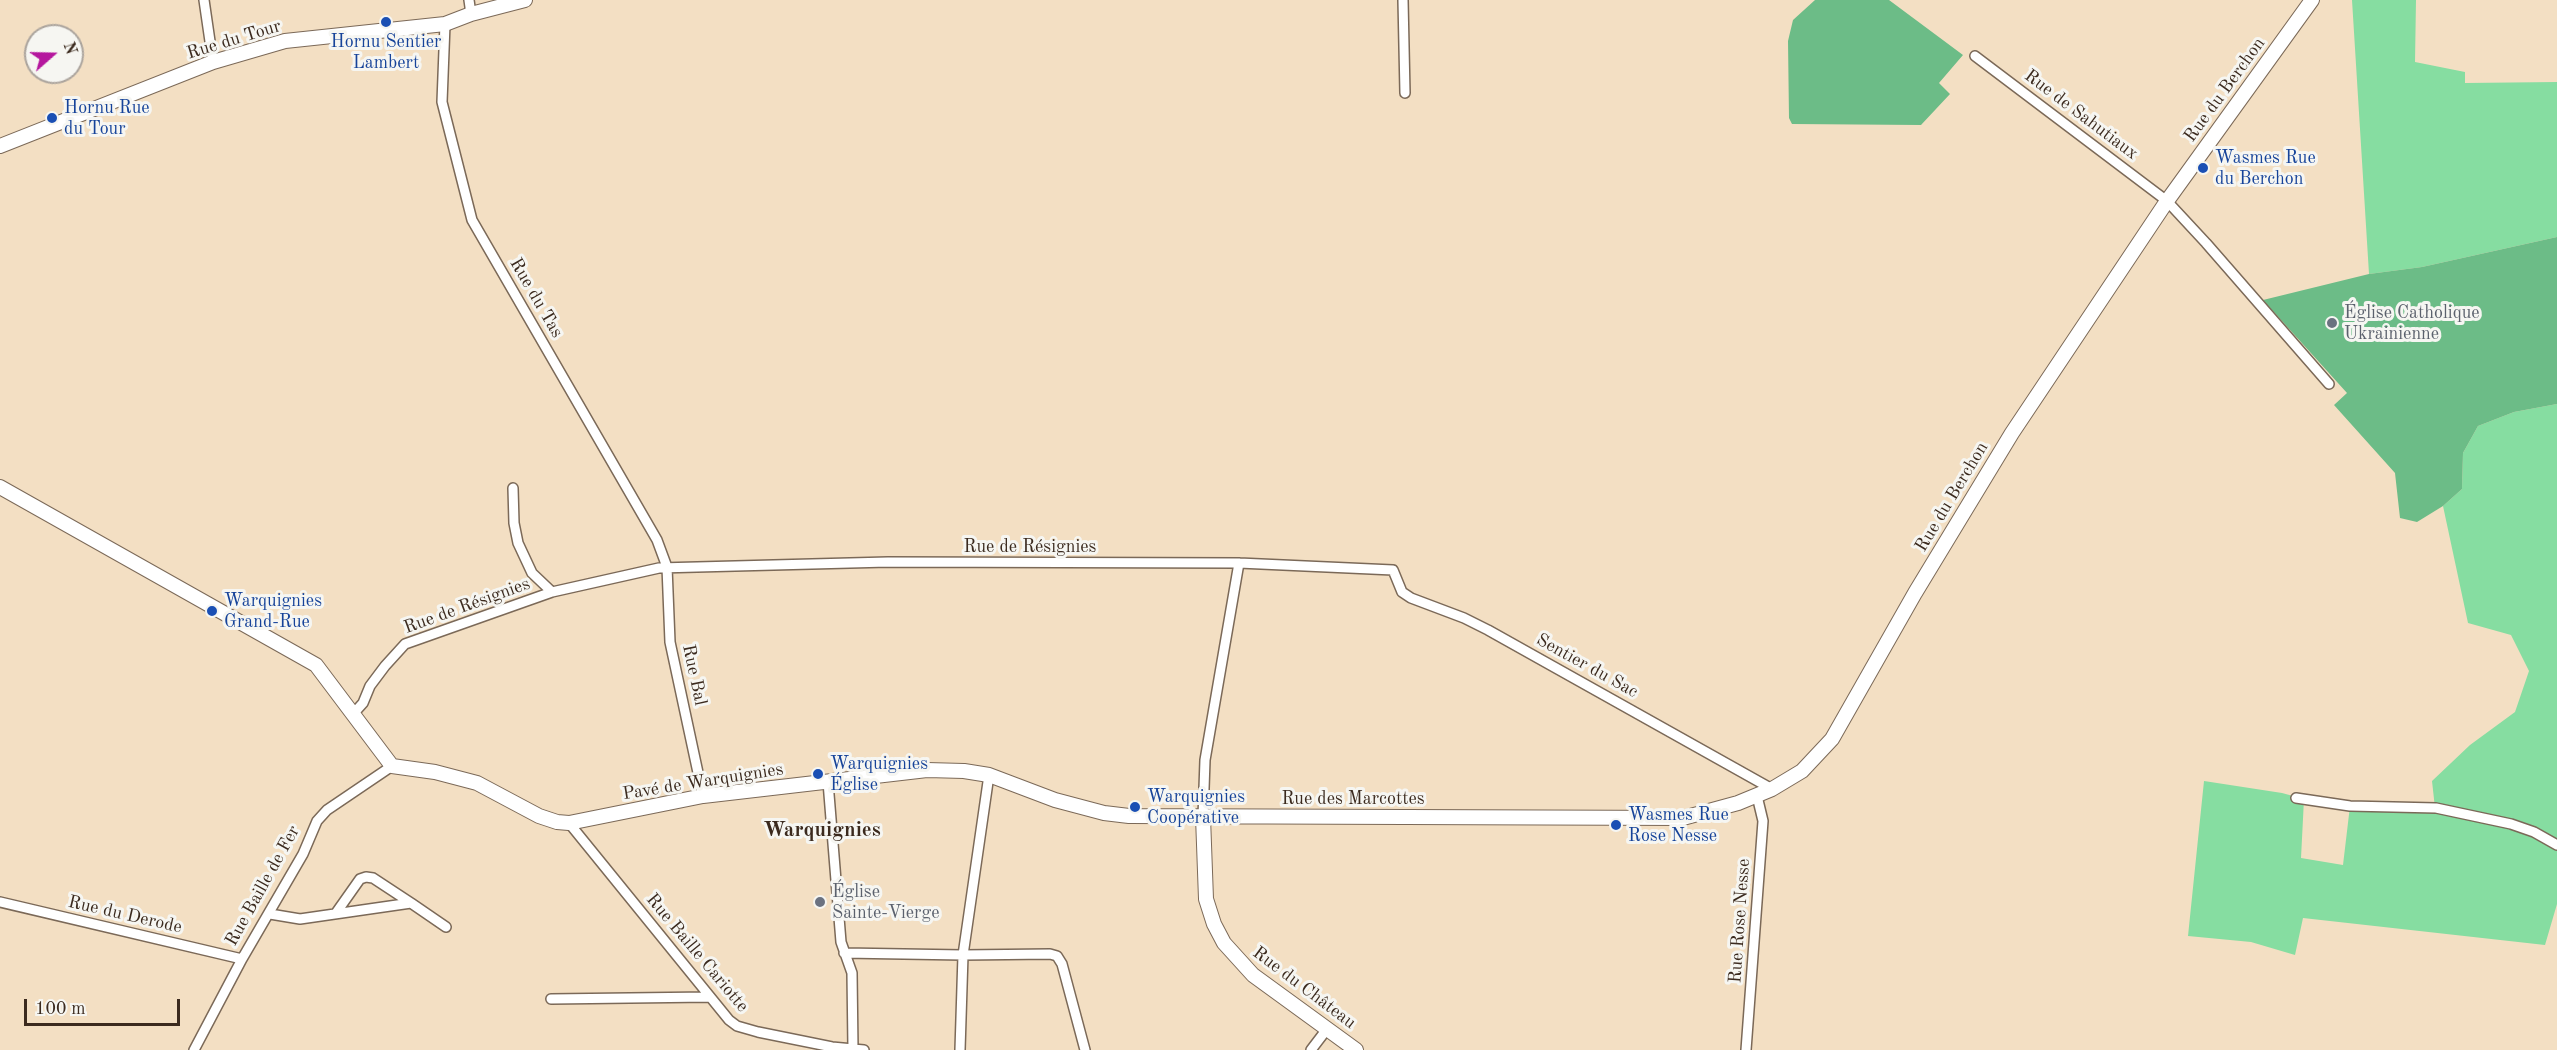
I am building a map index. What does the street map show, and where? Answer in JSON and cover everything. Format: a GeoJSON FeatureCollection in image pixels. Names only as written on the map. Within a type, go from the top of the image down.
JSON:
{"type":"FeatureCollection","features":[{"type":"Feature","properties":{"kind":"street"},"geometry":{"type":"LineString","coordinates":[[204,0],[213,62]]}},
{"type":"Feature","properties":{"kind":"street","name":"Rue du Tour"},"geometry":{"type":"LineString","coordinates":[[0,146],[213,62],[285,41],[445,24],[470,7],[525,0]]}},
{"type":"Feature","properties":{"kind":"street"},"geometry":{"type":"LineString","coordinates":[[1403,0],[1405,93]]}},
{"type":"Feature","properties":{"kind":"street","name":"Rue du Berchon"},"geometry":{"type":"LineString","coordinates":[[1757,796],[1802,771],[1832,739],[1915,593],[2012,433],[2167,201],[2312,0]]}},
{"type":"Feature","properties":{"kind":"street","name":"Rue du Tas"},"geometry":{"type":"LineString","coordinates":[[445,24],[442,102],[472,220],[657,540],[663,568]]}},
{"type":"Feature","properties":{"kind":"street","name":"Rue de Sahutiaux"},"geometry":{"type":"LineString","coordinates":[[1975,56],[2167,201]]}},
{"type":"Feature","properties":{"kind":"street"},"geometry":{"type":"LineString","coordinates":[[2167,201],[2329,384]]}},
{"type":"Feature","properties":{"kind":"street"},"geometry":{"type":"LineString","coordinates":[[0,487],[316,665],[392,766]]}},
{"type":"Feature","properties":{"kind":"street"},"geometry":{"type":"LineString","coordinates":[[513,488],[514,523],[523,557],[532,573],[552,592]]}},
{"type":"Feature","properties":{"kind":"street","name":"Rue de Résignies"},"geometry":{"type":"LineString","coordinates":[[354,713],[385,666],[405,644],[473,622],[552,592],[663,568],[888,562],[1239,563],[1393,570]]}},
{"type":"Feature","properties":{"kind":"street"},"geometry":{"type":"LineString","coordinates":[[1203,817],[1205,760],[1239,563]]}},
{"type":"Feature","properties":{"kind":"street","name":"Rue Bal"},"geometry":{"type":"LineString","coordinates":[[663,568],[670,642],[703,796]]}},
{"type":"Feature","properties":{"kind":"street","name":"Sentier du Sac"},"geometry":{"type":"LineString","coordinates":[[1393,570],[1402,592],[1411,598],[1464,618],[1499,636],[1772,789]]}},
{"type":"Feature","properties":{"kind":"street","name":"Pavé de Warquignies"},"geometry":{"type":"LineString","coordinates":[[392,766],[435,772],[477,783],[539,816],[569,823],[703,796],[927,770],[964,771],[989,775],[1055,800],[1104,813],[1129,816],[1203,817]]}},
{"type":"Feature","properties":{"kind":"street","name":"Rue Baille de Fer"},"geometry":{"type":"LineString","coordinates":[[194,1050],[242,959],[303,855],[317,822],[327,810],[392,766]]}},
{"type":"Feature","properties":{"kind":"street"},"geometry":{"type":"LineString","coordinates":[[960,1050],[963,955],[989,775]]}},
{"type":"Feature","properties":{"kind":"street"},"geometry":{"type":"LineString","coordinates":[[828,782],[841,942],[852,973],[859,1049]]}},
{"type":"Feature","properties":{"kind":"street","name":"Rue des Marcottes"},"geometry":{"type":"LineString","coordinates":[[1203,817],[1683,818],[1757,796]]}},
{"type":"Feature","properties":{"kind":"street","name":"Rue Rose Nesse"},"geometry":{"type":"LineString","coordinates":[[1746,1050],[1763,821],[1757,796]]}},
{"type":"Feature","properties":{"kind":"street"},"geometry":{"type":"LineString","coordinates":[[2296,798],[2350,806],[2436,808],[2511,824],[2534,832],[2557,845]]}},
{"type":"Feature","properties":{"kind":"street","name":"Rue du Château"},"geometry":{"type":"LineString","coordinates":[[1203,817],[1205,892],[1211,917],[1221,939],[1234,957],[1250,972],[1356,1050]]}},
{"type":"Feature","properties":{"kind":"street","name":"Rue Baille Cariotte"},"geometry":{"type":"LineString","coordinates":[[569,823],[709,997],[737,1026],[832,1048],[859,1049]]}},
{"type":"Feature","properties":{"kind":"street"},"geometry":{"type":"LineString","coordinates":[[336,913],[360,879],[366,877],[373,878],[446,927]]}},
{"type":"Feature","properties":{"kind":"street","name":"Rue du Derode"},"geometry":{"type":"LineString","coordinates":[[0,902],[242,959]]}},
{"type":"Feature","properties":{"kind":"street"},"geometry":{"type":"LineString","coordinates":[[270,914],[300,919],[411,903]]}},
{"type":"Feature","properties":{"kind":"street"},"geometry":{"type":"LineString","coordinates":[[844,953],[1050,954],[1057,956],[1062,964],[1085,1050]]}},
{"type":"Feature","properties":{"kind":"street"},"geometry":{"type":"LineString","coordinates":[[551,999],[709,997]]}},
{"type":"Feature","properties":{"kind":"street"},"geometry":{"type":"LineString","coordinates":[[1311,1050],[1326,1029]]}},
{"type":"Feature","properties":{"kind":"green space"},"geometry":{"type":"Polygon","coordinates":[[[1815,0],[1889,0],[1963,55],[1939,83],[1950,94],[1921,125],[1792,124],[1789,118],[1788,41],[1793,20],[1815,0]]]}},
{"type":"Feature","properties":{"kind":"green space"},"geometry":{"type":"Polygon","coordinates":[[[2352,0],[2416,0],[2415,62],[2465,72],[2465,83],[2557,82],[2557,237],[2422,267],[2369,274],[2352,0]]]}},
{"type":"Feature","properties":{"kind":"green space"},"geometry":{"type":"Polygon","coordinates":[[[2557,237],[2557,404],[2514,412],[2478,426],[2463,453],[2462,489],[2443,506],[2417,522],[2400,518],[2395,473],[2334,405],[2347,393],[2263,300],[2369,274],[2422,267],[2557,237]]]}},
{"type":"Feature","properties":{"kind":"green space"},"geometry":{"type":"Polygon","coordinates":[[[2557,404],[2557,904],[2545,945],[2303,918],[2295,955],[2251,942],[2188,936],[2204,781],[2282,793],[2304,799],[2301,858],[2343,865],[2350,806],[2435,808],[2432,781],[2470,745],[2515,712],[2529,671],[2511,635],[2468,623],[2443,506],[2462,489],[2463,453],[2478,426],[2514,412],[2557,404]]]}},
{"type":"Feature","properties":{"kind":"place","name":"Hornu Sentier Lambert"},"geometry":{"type":"Point","coordinates":[386,22]}},
{"type":"Feature","properties":{"kind":"place","name":"Hornu Rue du Tour"},"geometry":{"type":"Point","coordinates":[52,118]}},
{"type":"Feature","properties":{"kind":"place","name":"Wasmes Rue du Berchon"},"geometry":{"type":"Point","coordinates":[2203,168]}},
{"type":"Feature","properties":{"kind":"place","name":"Église Catholique Ukrainienne"},"geometry":{"type":"Point","coordinates":[2332,323]}},
{"type":"Feature","properties":{"kind":"place","name":"Warquignies Grand-Rue"},"geometry":{"type":"Point","coordinates":[212,611]}},
{"type":"Feature","properties":{"kind":"place","name":"Warquignies Église"},"geometry":{"type":"Point","coordinates":[818,774]}},
{"type":"Feature","properties":{"kind":"place","name":"Warquignies Coopérative"},"geometry":{"type":"Point","coordinates":[1135,807]}},
{"type":"Feature","properties":{"kind":"place","name":"Wasmes Rue Rose Nesse"},"geometry":{"type":"Point","coordinates":[1616,825]}},
{"type":"Feature","properties":{"kind":"place","name":"Église Sainte-Vierge"},"geometry":{"type":"Point","coordinates":[820,902]}},
{"type":"Feature","properties":{"kind":"district","name":"Warquignies"},"geometry":{"type":"Point","coordinates":[822,830]}}]}
